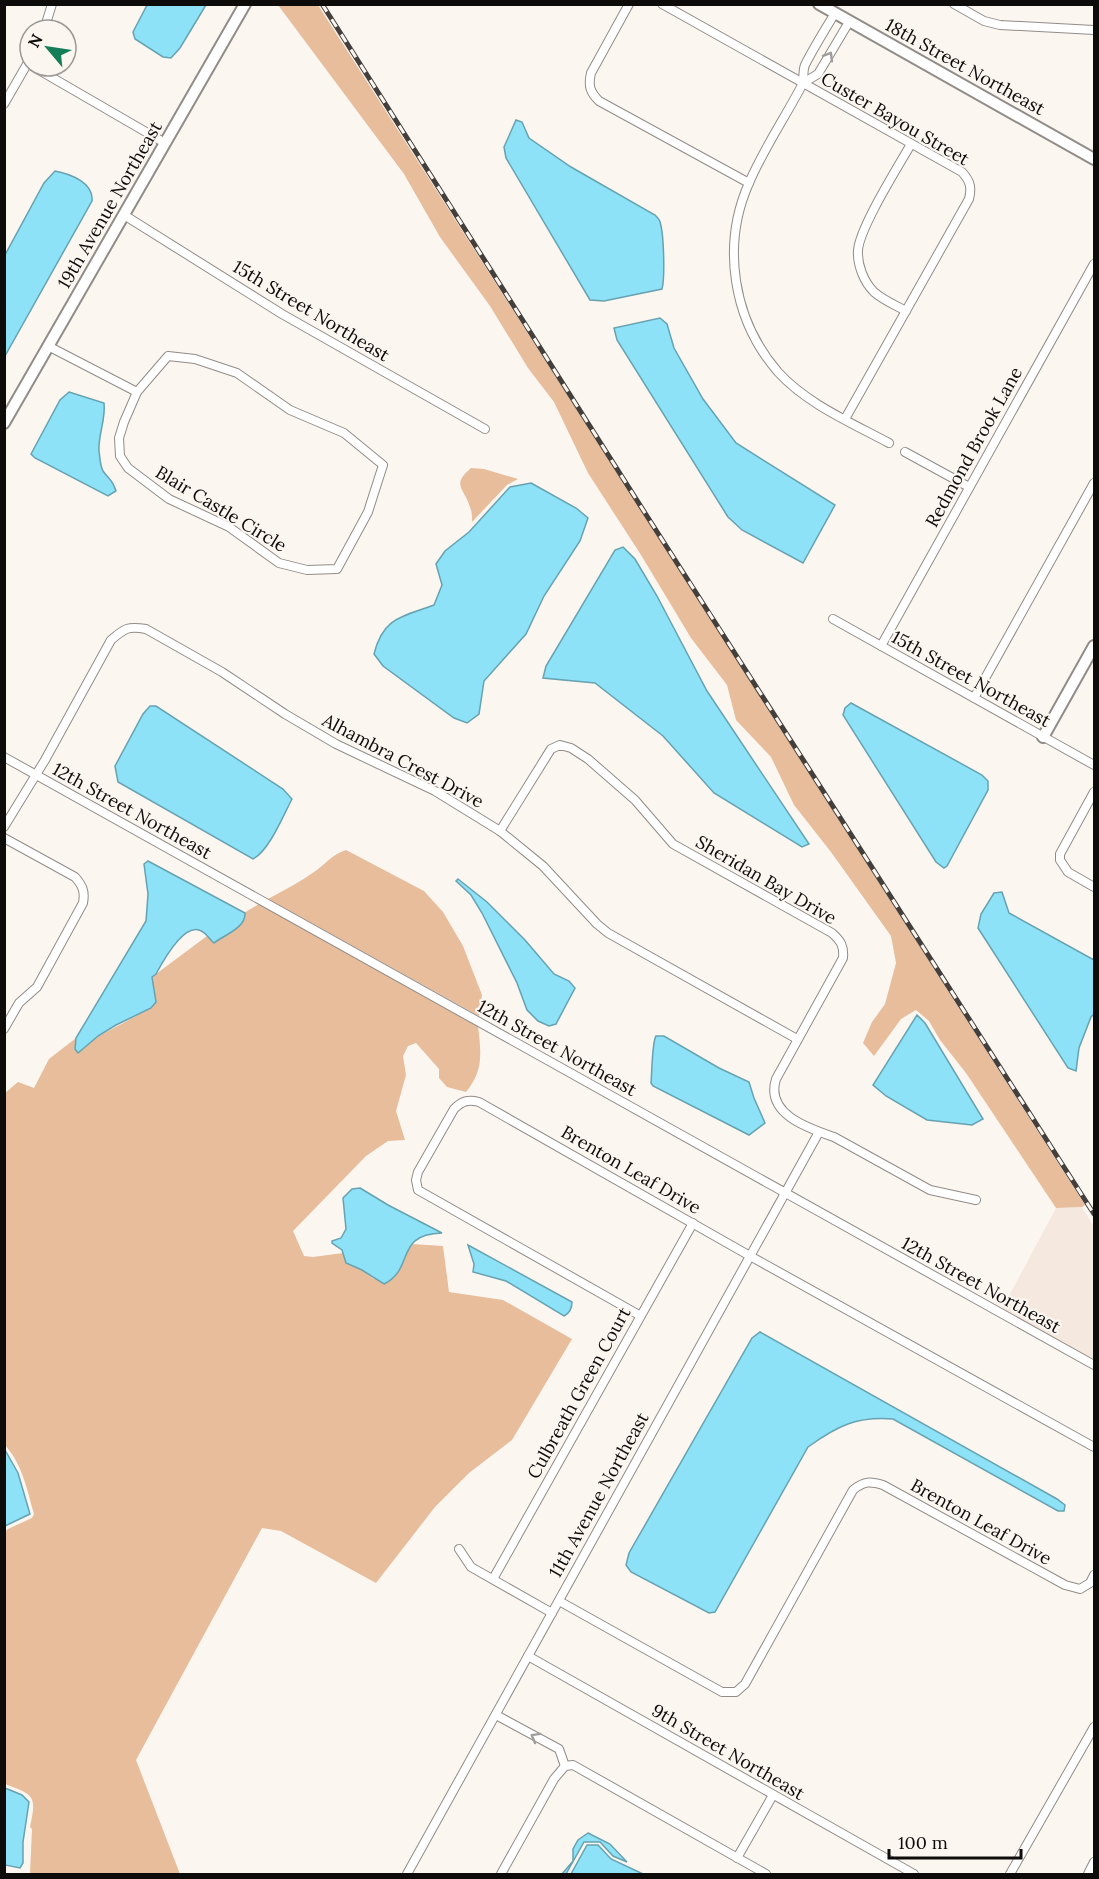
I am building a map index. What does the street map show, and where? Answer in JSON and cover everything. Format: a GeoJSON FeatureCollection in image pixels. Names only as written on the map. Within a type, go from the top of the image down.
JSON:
{"type":"FeatureCollection","features":[{"type":"Feature","properties":{"kind":"street","name":"19th Avenue Northeast"},"geometry":{"type":"LineString","coordinates":[[4,423],[245,4]]}},
{"type":"Feature","properties":{"kind":"street"},"geometry":{"type":"LineString","coordinates":[[629,4],[591,73],[588,83],[591,93],[599,101],[749,183]]}},
{"type":"Feature","properties":{"kind":"street","name":"Custer Bayou Street"},"geometry":{"type":"LineString","coordinates":[[662,4],[962,172],[969,180],[971,189],[969,199],[845,419]]}},
{"type":"Feature","properties":{"kind":"street","name":"18th Street Northeast"},"geometry":{"type":"LineString","coordinates":[[819,4],[1095,159]]}},
{"type":"Feature","properties":{"kind":"street"},"geometry":{"type":"LineString","coordinates":[[954,4],[984,21],[1000,25],[1095,30]]}},
{"type":"Feature","properties":{"kind":"street"},"geometry":{"type":"LineString","coordinates":[[835,13],[804,68],[803,83],[749,183],[738,217],[733,249],[734,277],[747,321],[760,347],[778,372],[817,403],[889,443]]}},
{"type":"Feature","properties":{"kind":"street"},"geometry":{"type":"LineString","coordinates":[[803,83],[818,74],[849,22]]}},
{"type":"Feature","properties":{"kind":"street"},"geometry":{"type":"LineString","coordinates":[[4,104],[21,78]]}},
{"type":"Feature","properties":{"kind":"street"},"geometry":{"type":"LineString","coordinates":[[54,78],[165,143]]}},
{"type":"Feature","properties":{"kind":"street"},"geometry":{"type":"LineString","coordinates":[[906,311],[873,291],[859,265],[858,249],[863,231],[911,144]]}},
{"type":"Feature","properties":{"kind":"street","name":"15th Street Northeast"},"geometry":{"type":"LineString","coordinates":[[124,214],[282,314],[485,429]]}},
{"type":"Feature","properties":{"kind":"street","name":"Redmond Brook Lane"},"geometry":{"type":"LineString","coordinates":[[881,646],[1095,264]]}},
{"type":"Feature","properties":{"kind":"street"},"geometry":{"type":"LineString","coordinates":[[48,346],[137,392]]}},
{"type":"Feature","properties":{"kind":"street","name":"Blair Castle Circle"},"geometry":{"type":"LineString","coordinates":[[168,356],[195,358],[237,373],[291,410],[344,433],[383,465],[368,513],[336,569],[307,570],[279,563],[229,527],[169,499],[128,468],[120,456],[119,438],[137,392],[168,356]]}},
{"type":"Feature","properties":{"kind":"street"},"geometry":{"type":"LineString","coordinates":[[905,452],[969,487]]}},
{"type":"Feature","properties":{"kind":"street"},"geometry":{"type":"LineString","coordinates":[[974,698],[1095,483]]}},
{"type":"Feature","properties":{"kind":"street","name":"15th Street Northeast"},"geometry":{"type":"LineString","coordinates":[[833,619],[1095,765]]}},
{"type":"Feature","properties":{"kind":"street","name":"Alhambra Crest Drive"},"geometry":{"type":"LineString","coordinates":[[35,775],[111,640],[124,629],[134,627],[146,629],[187,651],[326,738],[435,791],[500,831],[543,866],[608,933],[797,1039]]}},
{"type":"Feature","properties":{"kind":"street"},"geometry":{"type":"LineString","coordinates":[[1043,737],[1095,646]]}},
{"type":"Feature","properties":{"kind":"street","name":"Sheridan Bay Drive"},"geometry":{"type":"LineString","coordinates":[[500,831],[551,749],[560,745],[571,748],[588,759],[628,794],[673,844],[832,933],[841,941],[843,958],[797,1039],[772,1090],[777,1105],[783,1113],[819,1132],[834,1137],[930,1190],[976,1200]]}},
{"type":"Feature","properties":{"kind":"street","name":"12th Street Northeast"},"geometry":{"type":"LineString","coordinates":[[4,757],[1095,1365]]}},
{"type":"Feature","properties":{"kind":"street"},"geometry":{"type":"LineString","coordinates":[[4,827],[35,775]]}},
{"type":"Feature","properties":{"kind":"street"},"geometry":{"type":"LineString","coordinates":[[1095,792],[1060,854],[1060,860],[1063,868],[1068,872],[1095,887]]}},
{"type":"Feature","properties":{"kind":"street"},"geometry":{"type":"LineString","coordinates":[[4,838],[75,877],[82,885],[85,894],[83,903],[37,987],[19,1003],[4,1029]]}},
{"type":"Feature","properties":{"kind":"street","name":"Brenton Leaf Drive"},"geometry":{"type":"LineString","coordinates":[[639,1315],[418,1190],[416,1180],[418,1172],[454,1109],[461,1102],[470,1100],[479,1102],[750,1256],[1095,1447]]}},
{"type":"Feature","properties":{"kind":"street","name":"11th Avenue Northeast"},"geometry":{"type":"LineString","coordinates":[[407,1875],[819,1132]]}},
{"type":"Feature","properties":{"kind":"street","name":"Culbreath Green Court"},"geometry":{"type":"LineString","coordinates":[[493,1579],[639,1315],[693,1223]]}},
{"type":"Feature","properties":{"kind":"street","name":"Brenton Leaf Drive"},"geometry":{"type":"LineString","coordinates":[[559,1601],[722,1692],[736,1692],[745,1684],[853,1490],[861,1483],[871,1482],[883,1485],[1065,1585],[1080,1589],[1090,1583],[1095,1575]]}},
{"type":"Feature","properties":{"kind":"street"},"geometry":{"type":"LineString","coordinates":[[459,1549],[471,1567],[552,1613]]}},
{"type":"Feature","properties":{"kind":"street","name":"9th Street Northeast"},"geometry":{"type":"LineString","coordinates":[[528,1656],[914,1875]]}},
{"type":"Feature","properties":{"kind":"street"},"geometry":{"type":"LineString","coordinates":[[496,1715],[559,1749],[565,1766]]}},
{"type":"Feature","properties":{"kind":"street"},"geometry":{"type":"LineString","coordinates":[[1010,1875],[1095,1727]]}},
{"type":"Feature","properties":{"kind":"street"},"geometry":{"type":"LineString","coordinates":[[501,1875],[554,1779],[565,1766],[573,1765],[766,1875]]}},
{"type":"Feature","properties":{"kind":"street"},"geometry":{"type":"LineString","coordinates":[[737,1858],[773,1795]]}},
{"type":"Feature","properties":{"kind":"street"},"geometry":{"type":"LineString","coordinates":[[1088,1875],[1095,1862]]}},
{"type":"Feature","properties":{"kind":"shaded area"},"geometry":{"type":"Polygon","coordinates":[[[278,5],[318,5],[1085,1205],[1056,1208],[966,1073],[940,1040],[929,1021],[916,1010],[901,1019],[874,1056],[863,1043],[872,1022],[885,1004],[896,963],[891,936],[794,805],[771,757],[736,720],[727,685],[691,638],[588,473],[554,402],[528,368],[490,306],[440,237],[404,174],[278,5]]]}},
{"type":"Feature","properties":{"kind":"shaded area"},"geometry":{"type":"Polygon","coordinates":[[[471,468],[484,469],[518,479],[507,485],[472,522],[471,509],[460,483],[471,468]]]}},
{"type":"Feature","properties":{"kind":"shaded area"},"geometry":{"type":"Polygon","coordinates":[[[346,850],[424,891],[443,912],[463,946],[482,995],[479,1016],[268,899],[346,850]]]}},
{"type":"Feature","properties":{"kind":"shaded area"},"geometry":{"type":"Polygon","coordinates":[[[259,904],[478,1026],[480,1060],[476,1076],[466,1092],[447,1087],[439,1078],[439,1069],[416,1043],[408,1046],[403,1056],[406,1075],[396,1111],[405,1140],[388,1141],[366,1156],[293,1231],[304,1256],[343,1253],[346,1263],[362,1270],[374,1279],[401,1266],[412,1244],[443,1246],[449,1292],[503,1300],[572,1339],[512,1440],[469,1473],[435,1507],[376,1583],[281,1531],[262,1528],[136,1760],[180,1874],[30,1874],[32,1829],[30,1827],[33,1802],[28,1794],[5,1784],[4,1532],[32,1518],[34,1514],[20,1469],[5,1445],[5,1093],[18,1082],[34,1088],[49,1059],[76,1038],[75,1049],[151,1008],[156,1002],[152,977],[207,936],[214,943],[238,926],[245,918],[244,913],[259,904]]]}},
{"type":"Feature","properties":{"kind":"shaded area"},"geometry":{"type":"Polygon","coordinates":[[[1082,1207],[1094,1227],[1094,1360],[1002,1309],[1056,1208],[1082,1207]]]}},
{"type":"Feature","properties":{"kind":"water"},"geometry":{"type":"Polygon","coordinates":[[[147,4],[206,5],[180,48],[171,58],[163,57],[135,39],[133,32],[147,4]]]}},
{"type":"Feature","properties":{"kind":"water"},"geometry":{"type":"Polygon","coordinates":[[[516,120],[522,122],[529,138],[571,167],[655,215],[660,221],[663,246],[662,289],[604,301],[590,300],[506,158],[504,147],[516,120]]]}},
{"type":"Feature","properties":{"kind":"water"},"geometry":{"type":"Polygon","coordinates":[[[55,171],[68,174],[85,184],[92,195],[92,201],[5,356],[5,255],[44,183],[55,171]]]}},
{"type":"Feature","properties":{"kind":"water"},"geometry":{"type":"Polygon","coordinates":[[[660,318],[667,324],[674,348],[703,399],[736,443],[835,505],[803,563],[742,530],[728,517],[617,340],[614,328],[660,318]]]}},
{"type":"Feature","properties":{"kind":"water"},"geometry":{"type":"Polygon","coordinates":[[[69,392],[104,403],[99,445],[100,461],[103,471],[112,481],[116,491],[108,496],[31,454],[60,400],[69,392]]]}},
{"type":"Feature","properties":{"kind":"water"},"geometry":{"type":"Polygon","coordinates":[[[531,483],[576,508],[588,518],[580,541],[544,596],[526,634],[484,681],[479,714],[467,723],[454,718],[383,666],[374,654],[383,632],[395,620],[434,605],[442,585],[436,564],[445,551],[469,532],[510,487],[531,483]]]}},
{"type":"Feature","properties":{"kind":"water"},"geometry":{"type":"Polygon","coordinates":[[[623,547],[635,559],[657,596],[707,691],[809,844],[802,847],[714,793],[663,736],[595,683],[543,678],[546,666],[615,550],[623,547]]]}},
{"type":"Feature","properties":{"kind":"water"},"geometry":{"type":"Polygon","coordinates":[[[851,703],[982,775],[988,781],[988,790],[944,868],[936,862],[843,715],[845,708],[851,703]]]}},
{"type":"Feature","properties":{"kind":"water"},"geometry":{"type":"Polygon","coordinates":[[[150,706],[156,706],[283,789],[292,799],[270,841],[259,855],[253,859],[118,782],[115,766],[143,714],[150,706]]]}},
{"type":"Feature","properties":{"kind":"water"},"geometry":{"type":"Polygon","coordinates":[[[148,861],[245,913],[244,918],[234,931],[214,943],[199,930],[193,930],[180,938],[152,977],[156,1002],[151,1008],[98,1036],[78,1053],[75,1049],[76,1038],[146,921],[148,894],[144,864],[148,861]]]}},
{"type":"Feature","properties":{"kind":"water"},"geometry":{"type":"Polygon","coordinates":[[[458,879],[487,902],[525,940],[554,974],[569,981],[575,988],[556,1024],[549,1026],[538,1021],[527,1010],[517,983],[482,913],[471,895],[456,881],[458,879]]]}},
{"type":"Feature","properties":{"kind":"water"},"geometry":{"type":"Polygon","coordinates":[[[1002,892],[1009,913],[1094,960],[1094,1014],[1079,1048],[1076,1071],[1068,1068],[978,928],[981,914],[994,893],[1002,892]]]}},
{"type":"Feature","properties":{"kind":"water"},"geometry":{"type":"Polygon","coordinates":[[[917,1015],[925,1023],[983,1119],[972,1125],[927,1120],[886,1096],[873,1085],[917,1015]]]}},
{"type":"Feature","properties":{"kind":"water"},"geometry":{"type":"Polygon","coordinates":[[[656,1036],[664,1036],[719,1068],[749,1082],[765,1123],[749,1135],[653,1086],[651,1083],[652,1058],[656,1036]]]}},
{"type":"Feature","properties":{"kind":"water"},"geometry":{"type":"Polygon","coordinates":[[[360,1188],[442,1233],[417,1239],[399,1270],[384,1284],[346,1263],[342,1250],[332,1243],[341,1238],[346,1229],[343,1198],[352,1189],[360,1188]]]}},
{"type":"Feature","properties":{"kind":"water"},"geometry":{"type":"Polygon","coordinates":[[[468,1245],[572,1302],[568,1314],[564,1316],[506,1281],[473,1272],[474,1264],[468,1245]]]}},
{"type":"Feature","properties":{"kind":"water"},"geometry":{"type":"Polygon","coordinates":[[[760,1332],[1057,1499],[1065,1505],[1064,1511],[1058,1511],[893,1419],[869,1419],[838,1428],[808,1447],[715,1612],[709,1613],[631,1572],[626,1565],[629,1553],[752,1338],[760,1332]]]}},
{"type":"Feature","properties":{"kind":"water"},"geometry":{"type":"Polygon","coordinates":[[[5,1450],[18,1473],[30,1514],[5,1526],[5,1450]]]}},
{"type":"Feature","properties":{"kind":"water"},"geometry":{"type":"Polygon","coordinates":[[[5,1788],[22,1795],[29,1802],[23,1842],[23,1863],[20,1868],[5,1865],[5,1788]]]}},
{"type":"Feature","properties":{"kind":"water"},"geometry":{"type":"Polygon","coordinates":[[[588,1833],[610,1844],[627,1862],[613,1856],[600,1842],[584,1842],[566,1874],[562,1874],[573,1861],[573,1849],[578,1840],[588,1833]]]}},
{"type":"Feature","properties":{"kind":"water"},"geometry":{"type":"Polygon","coordinates":[[[587,1845],[598,1845],[611,1859],[643,1874],[571,1874],[587,1845]]]}},
{"type":"Feature","properties":{"kind":"railway"},"geometry":{"type":"LineString","coordinates":[[322,4],[1094,1214]]}}]}
